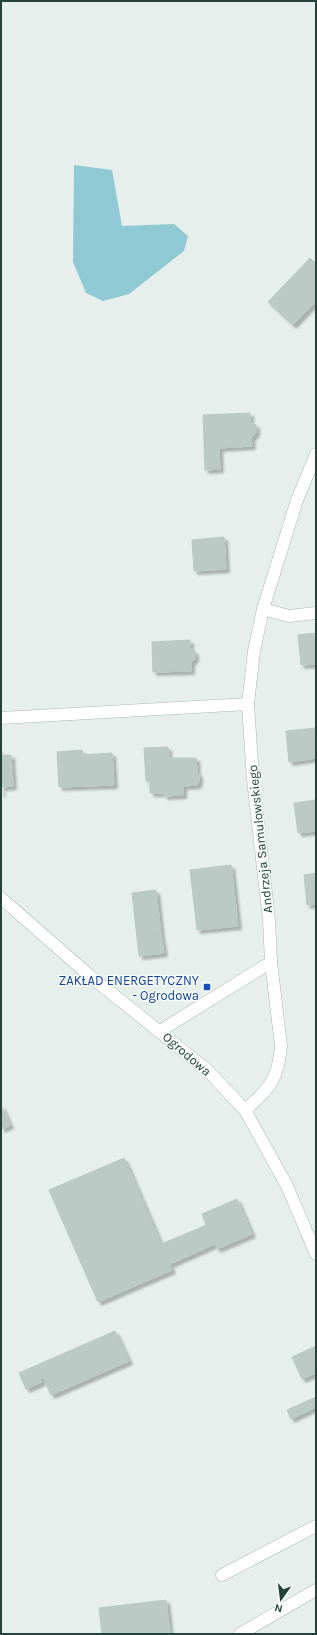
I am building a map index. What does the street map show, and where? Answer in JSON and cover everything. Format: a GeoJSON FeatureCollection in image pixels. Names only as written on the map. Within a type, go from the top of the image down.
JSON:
{"type":"FeatureCollection","features":[{"type":"Feature","properties":{"kind":"street","name":"Andrzeja Samulowskiego"},"geometry":{"type":"LineString","coordinates":[[245,1110],[264,1094],[273,1082],[280,1060],[281,1046],[271,962],[269,920],[253,779],[248,704],[254,651],[263,609],[297,500],[316,454]]}},
{"type":"Feature","properties":{"kind":"street"},"geometry":{"type":"LineString","coordinates":[[263,609],[289,616],[316,613]]}},
{"type":"Feature","properties":{"kind":"street"},"geometry":{"type":"LineString","coordinates":[[1,718],[248,704]]}},
{"type":"Feature","properties":{"kind":"street","name":"Ogrodowa"},"geometry":{"type":"LineString","coordinates":[[1,898],[90,976],[206,1069],[245,1110],[287,1186],[316,1252]]}},
{"type":"Feature","properties":{"kind":"street"},"geometry":{"type":"LineString","coordinates":[[160,1031],[271,962]]}},
{"type":"Feature","properties":{"kind":"street"},"geometry":{"type":"LineString","coordinates":[[222,1575],[316,1526]]}},
{"type":"Feature","properties":{"kind":"street"},"geometry":{"type":"LineString","coordinates":[[240,1634],[316,1590]]}},
{"type":"Feature","properties":{"kind":"water"},"geometry":{"type":"Polygon","coordinates":[[[74,165],[112,170],[122,226],[174,224],[188,236],[184,251],[129,294],[103,301],[86,293],[73,262],[74,165]]]}},
{"type":"Feature","properties":{"kind":"building"},"geometry":{"type":"Polygon","coordinates":[[[310,258],[316,264],[316,301],[293,325],[268,302],[310,258]]]}},
{"type":"Feature","properties":{"kind":"building"},"geometry":{"type":"Polygon","coordinates":[[[250,413],[250,422],[256,425],[256,433],[251,438],[252,446],[219,448],[220,469],[205,470],[203,415],[250,413]]]}},
{"type":"Feature","properties":{"kind":"building"},"geometry":{"type":"Polygon","coordinates":[[[224,537],[226,569],[194,571],[192,540],[224,537]]]}},
{"type":"Feature","properties":{"kind":"building"},"geometry":{"type":"Polygon","coordinates":[[[316,633],[316,664],[301,665],[298,635],[316,633]]]}},
{"type":"Feature","properties":{"kind":"building"},"geometry":{"type":"Polygon","coordinates":[[[190,640],[190,648],[195,652],[195,658],[191,663],[191,671],[153,672],[152,642],[190,640]]]}},
{"type":"Feature","properties":{"kind":"building"},"geometry":{"type":"Polygon","coordinates":[[[316,728],[316,758],[289,762],[286,731],[316,728]]]}},
{"type":"Feature","properties":{"kind":"building"},"geometry":{"type":"Polygon","coordinates":[[[168,747],[169,758],[196,758],[199,781],[197,785],[183,786],[183,795],[164,796],[164,793],[150,793],[150,782],[146,781],[144,748],[168,747]]]}},
{"type":"Feature","properties":{"kind":"building"},"geometry":{"type":"Polygon","coordinates":[[[82,750],[82,755],[112,753],[114,785],[59,787],[57,752],[82,750]]]}},
{"type":"Feature","properties":{"kind":"building"},"geometry":{"type":"Polygon","coordinates":[[[1,751],[2,756],[11,755],[13,786],[1,787],[1,751]]]}},
{"type":"Feature","properties":{"kind":"building"},"geometry":{"type":"Polygon","coordinates":[[[316,800],[316,831],[298,833],[294,803],[316,800]]]}},
{"type":"Feature","properties":{"kind":"building"},"geometry":{"type":"Polygon","coordinates":[[[231,865],[238,926],[197,930],[190,870],[231,865]]]}},
{"type":"Feature","properties":{"kind":"building"},"geometry":{"type":"Polygon","coordinates":[[[316,873],[316,904],[307,905],[304,875],[316,873]]]}},
{"type":"Feature","properties":{"kind":"building"},"geometry":{"type":"Polygon","coordinates":[[[156,890],[161,935],[137,938],[132,893],[156,890]]]}},
{"type":"Feature","properties":{"kind":"building"},"geometry":{"type":"Polygon","coordinates":[[[161,935],[164,953],[139,956],[137,938],[161,935]]]}},
{"type":"Feature","properties":{"kind":"building"},"geometry":{"type":"Polygon","coordinates":[[[1,1105],[10,1125],[1,1129],[1,1105]]]}},
{"type":"Feature","properties":{"kind":"building"},"geometry":{"type":"Polygon","coordinates":[[[124,1158],[172,1270],[98,1302],[49,1190],[124,1158]]]}},
{"type":"Feature","properties":{"kind":"building"},"geometry":{"type":"Polygon","coordinates":[[[237,1199],[252,1234],[217,1249],[215,1244],[204,1249],[195,1230],[206,1225],[202,1214],[237,1199]]]}},
{"type":"Feature","properties":{"kind":"building"},"geometry":{"type":"Polygon","coordinates":[[[195,1230],[204,1249],[170,1264],[161,1244],[195,1230]]]}},
{"type":"Feature","properties":{"kind":"building"},"geometry":{"type":"Polygon","coordinates":[[[115,1331],[129,1361],[51,1395],[43,1377],[41,1379],[42,1382],[26,1389],[19,1373],[115,1331]]]}},
{"type":"Feature","properties":{"kind":"building"},"geometry":{"type":"Polygon","coordinates":[[[316,1346],[316,1373],[302,1379],[292,1357],[316,1346]]]}},
{"type":"Feature","properties":{"kind":"building"},"geometry":{"type":"Polygon","coordinates":[[[316,1397],[316,1407],[291,1419],[287,1410],[316,1397]]]}},
{"type":"Feature","properties":{"kind":"building"},"geometry":{"type":"Polygon","coordinates":[[[166,1600],[170,1634],[102,1634],[99,1608],[166,1600]]]}},
{"type":"Feature","properties":{"kind":"place","name":"ZAKŁAD ENERGETYCZNY - Ogrodowa"},"geometry":{"type":"Point","coordinates":[207,987]}}]}
